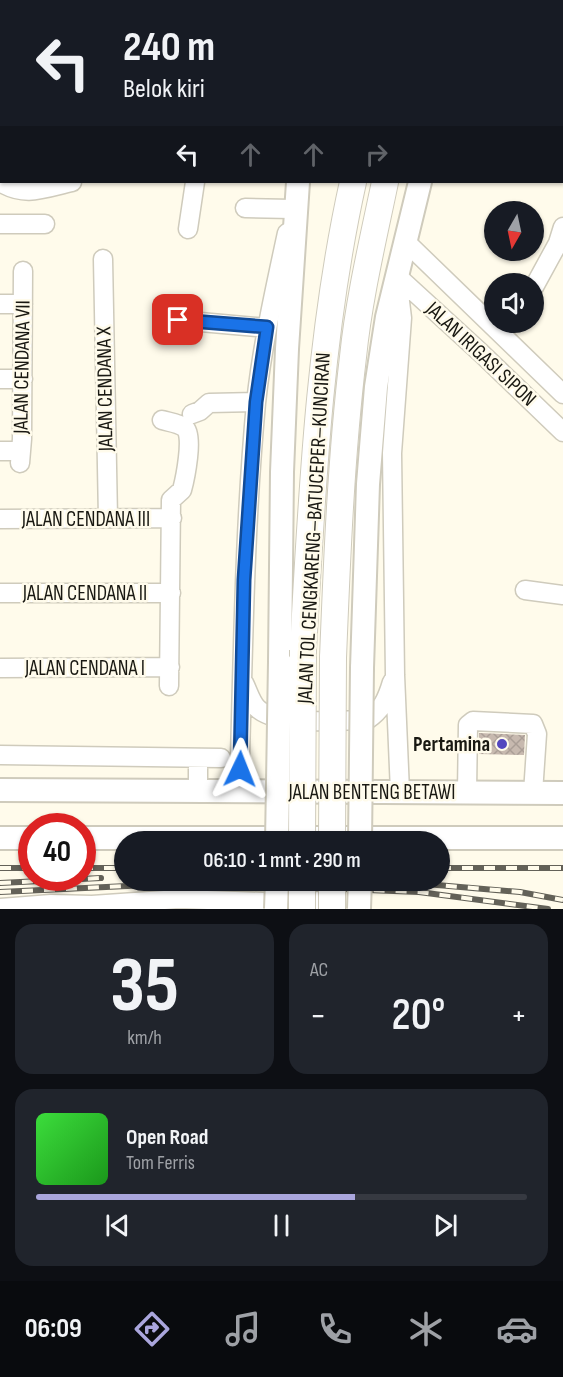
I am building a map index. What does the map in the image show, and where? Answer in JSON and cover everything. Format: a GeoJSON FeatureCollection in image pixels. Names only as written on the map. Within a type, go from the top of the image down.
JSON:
{"type":"FeatureCollection","features":[{"type":"Feature","properties":{"kind":"highway","name":"JALAN TOL CENGKARENG–BATUCEPER–KUNCIRAN"},"geometry":{"type":"LineString","coordinates":[[302,831],[303,650],[312,487],[321,385],[340,242],[353,183]]}},
{"type":"Feature","properties":{"kind":"highway","name":"JALAN TOL CENGKARENG–BATUCEPER–KUNCIRAN"},"geometry":{"type":"LineString","coordinates":[[332,831],[333,658],[340,487],[353,355],[367,268],[385,183]]}},
{"type":"Feature","properties":{"kind":"highway"},"geometry":{"type":"LineString","coordinates":[[302,891],[302,909]]}},
{"type":"Feature","properties":{"kind":"main road"},"geometry":{"type":"LineString","coordinates":[[277,831],[282,472],[298,183]]}},
{"type":"Feature","properties":{"kind":"main road"},"geometry":{"type":"LineString","coordinates":[[360,831],[362,668],[368,484],[376,387],[387,317],[420,183]]}},
{"type":"Feature","properties":{"kind":"main road","name":"JALAN BENTENG BETAWI"},"geometry":{"type":"LineString","coordinates":[[0,790],[563,793]]}},
{"type":"Feature","properties":{"kind":"main road"},"geometry":{"type":"LineString","coordinates":[[0,838],[18,838]]}},
{"type":"Feature","properties":{"kind":"main road"},"geometry":{"type":"LineString","coordinates":[[96,838],[563,838]]}},
{"type":"Feature","properties":{"kind":"main road"},"geometry":{"type":"LineString","coordinates":[[268,907],[273,891]]}},
{"type":"Feature","properties":{"kind":"main road"},"geometry":{"type":"LineString","coordinates":[[359,909],[360,891]]}},
{"type":"Feature","properties":{"kind":"street"},"geometry":{"type":"LineString","coordinates":[[2,183],[15,190],[28,191],[67,183]]}},
{"type":"Feature","properties":{"kind":"street"},"geometry":{"type":"LineString","coordinates":[[188,229],[195,183]]}},
{"type":"Feature","properties":{"kind":"street"},"geometry":{"type":"LineString","coordinates":[[239,792],[244,580],[256,402],[267,327],[298,183]]}},
{"type":"Feature","properties":{"kind":"street"},"geometry":{"type":"LineString","coordinates":[[245,208],[292,209]]}},
{"type":"Feature","properties":{"kind":"street"},"geometry":{"type":"LineString","coordinates":[[0,224],[19,219],[45,224]]}},
{"type":"Feature","properties":{"kind":"street"},"geometry":{"type":"LineString","coordinates":[[542,273],[558,243],[563,227]]}},
{"type":"Feature","properties":{"kind":"street","name":"JALAN IRIGASI SIPON"},"geometry":{"type":"LineString","coordinates":[[404,243],[484,313]]}},
{"type":"Feature","properties":{"kind":"street","name":"JALAN CENDANA X"},"geometry":{"type":"LineString","coordinates":[[103,259],[108,518]]}},
{"type":"Feature","properties":{"kind":"street","name":"JALAN CENDANA VII"},"geometry":{"type":"LineString","coordinates":[[0,451],[17,451],[20,456],[23,271]]}},
{"type":"Feature","properties":{"kind":"street"},"geometry":{"type":"LineString","coordinates":[[398,277],[402,318],[392,453],[394,675],[400,792]]}},
{"type":"Feature","properties":{"kind":"street","name":"JALAN IRIGASI SIPON"},"geometry":{"type":"LineString","coordinates":[[398,277],[482,352],[563,432]]}},
{"type":"Feature","properties":{"kind":"street"},"geometry":{"type":"LineString","coordinates":[[0,304],[23,304]]}},
{"type":"Feature","properties":{"kind":"street"},"geometry":{"type":"LineString","coordinates":[[174,334],[178,320],[267,327]]}},
{"type":"Feature","properties":{"kind":"street"},"geometry":{"type":"LineString","coordinates":[[482,352],[501,333]]}},
{"type":"Feature","properties":{"kind":"street","name":"JALAN IRIGASI SIPON"},"geometry":{"type":"LineString","coordinates":[[507,333],[563,394]]}},
{"type":"Feature","properties":{"kind":"street"},"geometry":{"type":"LineString","coordinates":[[0,379],[23,379]]}},
{"type":"Feature","properties":{"kind":"street"},"geometry":{"type":"LineString","coordinates":[[192,414],[200,411],[209,403],[256,402]]}},
{"type":"Feature","properties":{"kind":"street"},"geometry":{"type":"LineString","coordinates":[[162,420],[184,427],[188,432],[182,490],[171,500],[169,686]]}},
{"type":"Feature","properties":{"kind":"street","name":"JALAN CENDANA III"},"geometry":{"type":"LineString","coordinates":[[0,519],[172,518]]}},
{"type":"Feature","properties":{"kind":"street"},"geometry":{"type":"LineString","coordinates":[[525,590],[563,595]]}},
{"type":"Feature","properties":{"kind":"street","name":"JALAN CENDANA II"},"geometry":{"type":"LineString","coordinates":[[0,593],[171,593]]}},
{"type":"Feature","properties":{"kind":"street","name":"JALAN CENDANA I"},"geometry":{"type":"LineString","coordinates":[[0,668],[170,667]]}},
{"type":"Feature","properties":{"kind":"street"},"geometry":{"type":"LineString","coordinates":[[243,680],[256,707],[270,717],[286,720],[367,720],[377,713],[386,701],[394,675]]}},
{"type":"Feature","properties":{"kind":"street"},"geometry":{"type":"LineString","coordinates":[[467,792],[468,725],[473,721],[533,724],[537,734],[533,793]]}},
{"type":"Feature","properties":{"kind":"street"},"geometry":{"type":"LineString","coordinates":[[0,755],[221,758]]}},
{"type":"Feature","properties":{"kind":"street"},"geometry":{"type":"LineString","coordinates":[[198,758],[198,791]]}},
{"type":"Feature","properties":{"kind":"street"},"geometry":{"type":"LineString","coordinates":[[0,908],[179,899],[268,907],[331,897]]}},
{"type":"Feature","properties":{"kind":"building","name":"Pertamina"},"geometry":{"type":"Polygon","coordinates":[[[479,733],[525,735],[524,755],[479,754],[479,733]]]}},
{"type":"Feature","properties":{"kind":"railway"},"geometry":{"type":"LineString","coordinates":[[0,868],[18,868]]}},
{"type":"Feature","properties":{"kind":"railway"},"geometry":{"type":"LineString","coordinates":[[96,868],[114,868]]}},
{"type":"Feature","properties":{"kind":"railway"},"geometry":{"type":"LineString","coordinates":[[450,868],[563,868]]}},
{"type":"Feature","properties":{"kind":"railway"},"geometry":{"type":"LineString","coordinates":[[0,883],[101,878]]}},
{"type":"Feature","properties":{"kind":"railway"},"geometry":{"type":"LineString","coordinates":[[0,892],[191,883],[419,892],[548,909]]}},
{"type":"Feature","properties":{"kind":"railway"},"geometry":{"type":"LineString","coordinates":[[450,886],[520,892],[563,900]]}},
{"type":"Feature","properties":{"kind":"place","name":"Pertamina"},"geometry":{"type":"Point","coordinates":[502,744]}},
{"type":"Feature","properties":{"kind":"route"},"geometry":{"type":"LineString","coordinates":[[178,320],[267,327],[256,402],[244,580],[240,769]]}}]}
